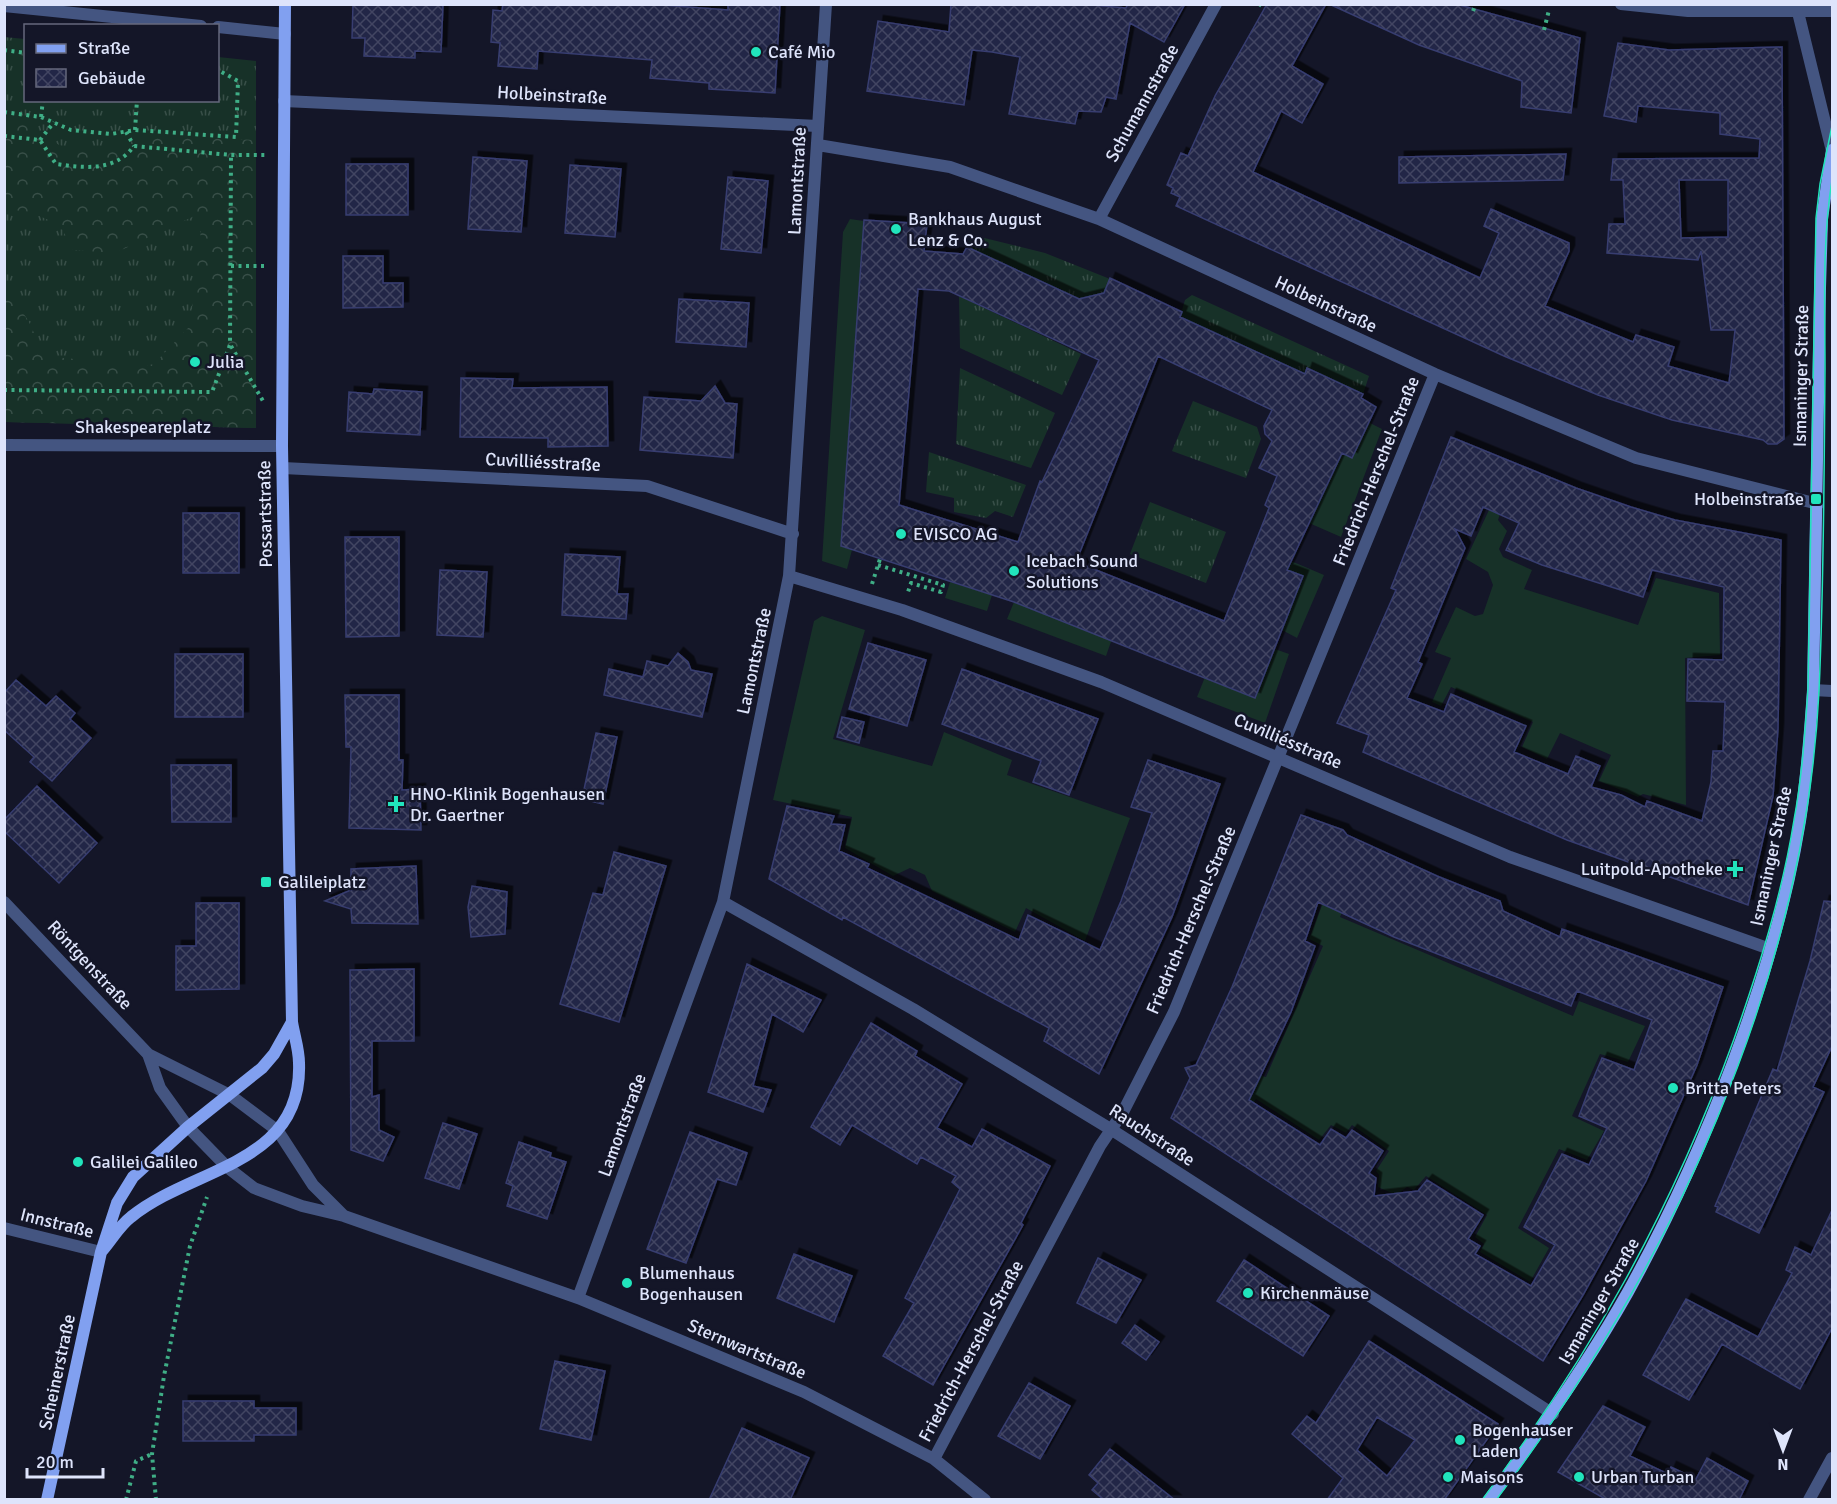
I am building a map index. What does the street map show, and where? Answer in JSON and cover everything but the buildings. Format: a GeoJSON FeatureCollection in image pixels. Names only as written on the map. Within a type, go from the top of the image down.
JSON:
{"type":"FeatureCollection","features":[{"type":"Feature","properties":{"kind":"street","name":"Possartstraße"},"geometry":{"type":"LineString","coordinates":[[285,4],[282,446],[292,1022]]}},
{"type":"Feature","properties":{"kind":"street","name":"Lamontstraße"},"geometry":{"type":"LineString","coordinates":[[578,1298],[723,902],[789,576],[826,4]]}},
{"type":"Feature","properties":{"kind":"street","name":"Schumannstraße"},"geometry":{"type":"LineString","coordinates":[[1099,219],[1216,4]]}},
{"type":"Feature","properties":{"kind":"street"},"geometry":{"type":"LineString","coordinates":[[1621,4],[1688,11],[1796,8],[1833,11]]}},
{"type":"Feature","properties":{"kind":"street"},"geometry":{"type":"LineString","coordinates":[[4,6],[181,24]]}},
{"type":"Feature","properties":{"kind":"street"},"geometry":{"type":"LineString","coordinates":[[1796,8],[1832,150]]}},
{"type":"Feature","properties":{"kind":"street"},"geometry":{"type":"LineString","coordinates":[[219,27],[285,34]]}},
{"type":"Feature","properties":{"kind":"street","name":"Holbeinstraße"},"geometry":{"type":"LineString","coordinates":[[284,101],[818,126]]}},
{"type":"Feature","properties":{"kind":"street","name":"Holbeinstraße"},"geometry":{"type":"LineString","coordinates":[[818,145],[950,167],[1099,219],[1435,374],[1636,458],[1818,504]]}},
{"type":"Feature","properties":{"kind":"street","name":"Ismaninger Straße"},"geometry":{"type":"LineString","coordinates":[[1489,1500],[1552,1414],[1628,1292],[1689,1167],[1733,1057],[1770,949],[1800,822],[1809,756],[1818,504],[1822,219],[1832,150]]}},
{"type":"Feature","properties":{"kind":"street","name":"Friedrich-Herschel-Straße"},"geometry":{"type":"LineString","coordinates":[[934,1459],[1100,1146],[1112,1130],[1174,1012],[1435,374]]}},
{"type":"Feature","properties":{"kind":"street","name":"Shakespeareplatz"},"geometry":{"type":"LineString","coordinates":[[4,445],[282,446]]}},
{"type":"Feature","properties":{"kind":"street","name":"Cuvilliésstraße"},"geometry":{"type":"LineString","coordinates":[[283,468],[647,486],[793,534]]}},
{"type":"Feature","properties":{"kind":"street","name":"Cuvilliésstraße"},"geometry":{"type":"LineString","coordinates":[[789,576],[902,610],[1101,682],[1510,858],[1770,949]]}},
{"type":"Feature","properties":{"kind":"street"},"geometry":{"type":"LineString","coordinates":[[1813,690],[1833,691]]}},
{"type":"Feature","properties":{"kind":"street","name":"Röntgenstraße"},"geometry":{"type":"LineString","coordinates":[[4,902],[148,1054],[230,1095]]}},
{"type":"Feature","properties":{"kind":"street","name":"Rauchstraße"},"geometry":{"type":"LineString","coordinates":[[723,902],[914,1009],[1112,1130],[1552,1414]]}},
{"type":"Feature","properties":{"kind":"street"},"geometry":{"type":"LineString","coordinates":[[102,1252],[117,1203],[133,1178],[188,1127],[262,1068],[274,1054],[292,1022]]}},
{"type":"Feature","properties":{"kind":"street"},"geometry":{"type":"LineString","coordinates":[[102,1252],[128,1219],[138,1211],[157,1199],[254,1152],[278,1131],[288,1118],[296,1097],[299,1062],[292,1022]]}},
{"type":"Feature","properties":{"kind":"street","name":"Röntgenstraße"},"geometry":{"type":"LineString","coordinates":[[148,1054],[160,1088],[188,1127]]}},
{"type":"Feature","properties":{"kind":"street"},"geometry":{"type":"LineString","coordinates":[[230,1095],[278,1131]]}},
{"type":"Feature","properties":{"kind":"street"},"geometry":{"type":"LineString","coordinates":[[188,1127],[227,1167]]}},
{"type":"Feature","properties":{"kind":"street","name":"Sternwartstraße"},"geometry":{"type":"LineString","coordinates":[[278,1131],[313,1185],[344,1216]]}},
{"type":"Feature","properties":{"kind":"street","name":"Sternwartstraße"},"geometry":{"type":"LineString","coordinates":[[227,1167],[254,1188],[302,1206],[344,1216],[578,1298],[804,1392],[934,1459],[985,1500]]}},
{"type":"Feature","properties":{"kind":"street","name":"Innstraße"},"geometry":{"type":"LineString","coordinates":[[4,1228],[102,1252]]}},
{"type":"Feature","properties":{"kind":"street","name":"Scheinerstraße"},"geometry":{"type":"LineString","coordinates":[[47,1500],[102,1252]]}},
{"type":"Feature","properties":{"kind":"street"},"geometry":{"type":"LineString","coordinates":[[1809,1500],[1833,1458]]}},
{"type":"Feature","properties":{"kind":"path"},"geometry":{"type":"LineString","coordinates":[[1259,4],[1265,8]]}},
{"type":"Feature","properties":{"kind":"path"},"geometry":{"type":"LineString","coordinates":[[1473,11],[1476,4]]}},
{"type":"Feature","properties":{"kind":"path"},"geometry":{"type":"LineString","coordinates":[[1544,30],[1549,10]]}},
{"type":"Feature","properties":{"kind":"path"},"geometry":{"type":"LineString","coordinates":[[4,50],[24,53]]}},
{"type":"Feature","properties":{"kind":"path"},"geometry":{"type":"LineString","coordinates":[[4,112],[41,117],[71,130],[111,134],[135,130],[236,137],[238,81],[219,71]]}},
{"type":"Feature","properties":{"kind":"path"},"geometry":{"type":"LineString","coordinates":[[41,117],[43,102]]}},
{"type":"Feature","properties":{"kind":"path"},"geometry":{"type":"LineString","coordinates":[[135,130],[137,102]]}},
{"type":"Feature","properties":{"kind":"path"},"geometry":{"type":"LineString","coordinates":[[40,140],[54,122]]}},
{"type":"Feature","properties":{"kind":"path"},"geometry":{"type":"LineString","coordinates":[[126,132],[134,146]]}},
{"type":"Feature","properties":{"kind":"path"},"geometry":{"type":"LineString","coordinates":[[4,136],[40,140],[56,164],[87,169],[118,162],[134,146]]}},
{"type":"Feature","properties":{"kind":"path"},"geometry":{"type":"LineString","coordinates":[[134,146],[231,155],[268,155]]}},
{"type":"Feature","properties":{"kind":"path"},"geometry":{"type":"LineString","coordinates":[[4,390],[212,392],[230,345],[231,155]]}},
{"type":"Feature","properties":{"kind":"path"},"geometry":{"type":"LineString","coordinates":[[231,266],[268,266]]}},
{"type":"Feature","properties":{"kind":"path"},"geometry":{"type":"LineString","coordinates":[[230,345],[268,411]]}},
{"type":"Feature","properties":{"kind":"path"},"geometry":{"type":"LineString","coordinates":[[874,578],[880,559]]}},
{"type":"Feature","properties":{"kind":"path"},"geometry":{"type":"LineString","coordinates":[[878,565],[943,585],[941,592],[911,583],[902,610]]}},
{"type":"Feature","properties":{"kind":"path"},"geometry":{"type":"LineString","coordinates":[[156,1500],[152,1454],[190,1246],[202,1203],[208,1194]]}},
{"type":"Feature","properties":{"kind":"path"},"geometry":{"type":"LineString","coordinates":[[126,1500],[136,1461],[152,1454]]}},
{"type":"Feature","properties":{"kind":"green space"},"geometry":{"type":"Polygon","coordinates":[[[4,37],[24,39],[24,102],[219,102],[219,57],[256,61],[256,428],[5,422],[4,37]]]}},
{"type":"Feature","properties":{"kind":"green space"},"geometry":{"type":"Polygon","coordinates":[[[5,118],[22,123],[69,149],[82,152],[121,150],[133,135],[256,140],[256,428],[5,422],[5,297],[25,315],[42,356],[152,366],[190,326],[203,212],[115,253],[73,250],[60,225],[30,212],[5,209],[5,118]]]}},
{"type":"Feature","properties":{"kind":"green space"},"geometry":{"type":"Polygon","coordinates":[[[850,219],[864,221],[841,546],[852,550],[847,569],[822,561],[843,232],[850,219]]]}},
{"type":"Feature","properties":{"kind":"green space"},"geometry":{"type":"Polygon","coordinates":[[[972,235],[1045,253],[1110,279],[1103,296],[1090,296],[1085,301],[967,247],[972,235]]]}},
{"type":"Feature","properties":{"kind":"green space"},"geometry":{"type":"Polygon","coordinates":[[[1192,295],[1369,376],[1363,394],[1308,368],[1305,374],[1180,317],[1185,300],[1192,295]]]}},
{"type":"Feature","properties":{"kind":"green space"},"geometry":{"type":"Polygon","coordinates":[[[959,296],[1081,354],[1062,395],[960,348],[959,296]]]}},
{"type":"Feature","properties":{"kind":"green space"},"geometry":{"type":"Polygon","coordinates":[[[960,368],[1055,413],[1031,468],[956,444],[960,368]]]}},
{"type":"Feature","properties":{"kind":"green space"},"geometry":{"type":"Polygon","coordinates":[[[1193,401],[1257,427],[1261,439],[1246,478],[1172,451],[1193,401]]]}},
{"type":"Feature","properties":{"kind":"green space"},"geometry":{"type":"Polygon","coordinates":[[[1368,422],[1382,429],[1341,537],[1309,523],[1342,453],[1352,458],[1368,422]]]}},
{"type":"Feature","properties":{"kind":"green space"},"geometry":{"type":"Polygon","coordinates":[[[929,452],[1026,485],[1013,517],[995,511],[986,518],[954,512],[954,498],[926,492],[929,452]]]}},
{"type":"Feature","properties":{"kind":"green space"},"geometry":{"type":"Polygon","coordinates":[[[1150,502],[1226,532],[1206,583],[1130,554],[1150,502]]]}},
{"type":"Feature","properties":{"kind":"green space"},"geometry":{"type":"Polygon","coordinates":[[[1489,510],[1501,511],[1498,520],[1507,531],[1499,549],[1503,557],[1532,570],[1524,589],[1638,625],[1656,578],[1719,593],[1720,655],[1685,658],[1686,805],[1643,794],[1638,797],[1599,781],[1611,755],[1560,733],[1547,759],[1522,747],[1533,722],[1451,687],[1441,706],[1432,702],[1451,658],[1435,652],[1456,607],[1475,616],[1483,614],[1493,585],[1488,572],[1466,559],[1489,510]]]}},
{"type":"Feature","properties":{"kind":"green space"},"geometry":{"type":"Polygon","coordinates":[[[1291,561],[1324,575],[1297,638],[1282,630],[1303,577],[1287,570],[1291,561]]]}},
{"type":"Feature","properties":{"kind":"green space"},"geometry":{"type":"Polygon","coordinates":[[[950,582],[992,595],[987,611],[945,598],[950,582]]]}},
{"type":"Feature","properties":{"kind":"green space"},"geometry":{"type":"Polygon","coordinates":[[[1014,602],[1112,639],[1106,656],[1007,619],[1014,602]]]}},
{"type":"Feature","properties":{"kind":"green space"},"geometry":{"type":"Polygon","coordinates":[[[822,616],[865,630],[833,739],[932,766],[944,732],[1012,760],[1007,775],[1130,818],[1085,941],[1026,908],[1015,932],[932,891],[925,875],[910,868],[893,876],[845,848],[852,817],[773,800],[814,621],[822,616]]]}},
{"type":"Feature","properties":{"kind":"green space"},"geometry":{"type":"Polygon","coordinates":[[[1275,649],[1289,654],[1265,723],[1197,697],[1205,677],[1255,697],[1275,649]]]}},
{"type":"Feature","properties":{"kind":"green space"},"geometry":{"type":"Polygon","coordinates":[[[1333,876],[1354,885],[1340,917],[1573,1016],[1579,1001],[1645,1026],[1628,1062],[1600,1054],[1572,1116],[1604,1131],[1587,1160],[1559,1149],[1518,1228],[1549,1248],[1530,1282],[1480,1252],[1484,1244],[1475,1237],[1487,1215],[1426,1176],[1414,1190],[1407,1187],[1396,1195],[1378,1187],[1379,1175],[1376,1171],[1389,1151],[1352,1125],[1346,1133],[1331,1125],[1319,1140],[1256,1099],[1246,1113],[1254,1074],[1266,1077],[1323,946],[1309,939],[1333,876]]]}},
{"type":"Feature","properties":{"kind":"tram line"},"geometry":{"type":"LineString","coordinates":[[1482,1500],[1559,1391],[1626,1279],[1656,1222],[1684,1163],[1734,1039],[1776,904],[1797,804],[1807,705],[1816,218],[1820,184],[1832,126]]}},
{"type":"Feature","properties":{"kind":"tram line"},"geometry":{"type":"LineString","coordinates":[[1496,1500],[1559,1411],[1617,1318],[1671,1220],[1717,1118],[1756,1014],[1787,908],[1808,800],[1819,691],[1824,530],[1825,274],[1832,180]]}},
{"type":"Feature","properties":{"kind":"place","name":"Café Mio"},"geometry":{"type":"Point","coordinates":[756,52]}},
{"type":"Feature","properties":{"kind":"place","name":"Bankhaus August Lenz & Co."},"geometry":{"type":"Point","coordinates":[896,229]}},
{"type":"Feature","properties":{"kind":"place","name":"Julia"},"geometry":{"type":"Point","coordinates":[195,362]}},
{"type":"Feature","properties":{"kind":"place","name":"Holbeinstraße"},"geometry":{"type":"Point","coordinates":[1816,499]}},
{"type":"Feature","properties":{"kind":"place","name":"EVISCO AG"},"geometry":{"type":"Point","coordinates":[901,534]}},
{"type":"Feature","properties":{"kind":"place","name":"Icebach Sound Solutions"},"geometry":{"type":"Point","coordinates":[1014,571]}},
{"type":"Feature","properties":{"kind":"place","name":"HNO-Klinik Bogenhausen Dr. Gaertner"},"geometry":{"type":"Point","coordinates":[396,804]}},
{"type":"Feature","properties":{"kind":"place","name":"Luitpold-Apotheke"},"geometry":{"type":"Point","coordinates":[1735,869]}},
{"type":"Feature","properties":{"kind":"place","name":"Galileiplatz"},"geometry":{"type":"Point","coordinates":[266,882]}},
{"type":"Feature","properties":{"kind":"place","name":"Britta Peters"},"geometry":{"type":"Point","coordinates":[1673,1088]}},
{"type":"Feature","properties":{"kind":"place","name":"Galilei Galileo"},"geometry":{"type":"Point","coordinates":[78,1162]}},
{"type":"Feature","properties":{"kind":"place","name":"Blumenhaus Bogenhausen"},"geometry":{"type":"Point","coordinates":[627,1283]}},
{"type":"Feature","properties":{"kind":"place","name":"Kirchenmäuse"},"geometry":{"type":"Point","coordinates":[1248,1293]}},
{"type":"Feature","properties":{"kind":"place","name":"Bogenhauser Laden"},"geometry":{"type":"Point","coordinates":[1460,1440]}},
{"type":"Feature","properties":{"kind":"place","name":"Maisons"},"geometry":{"type":"Point","coordinates":[1448,1477]}},
{"type":"Feature","properties":{"kind":"place","name":"Urban Turban"},"geometry":{"type":"Point","coordinates":[1579,1477]}}]}
